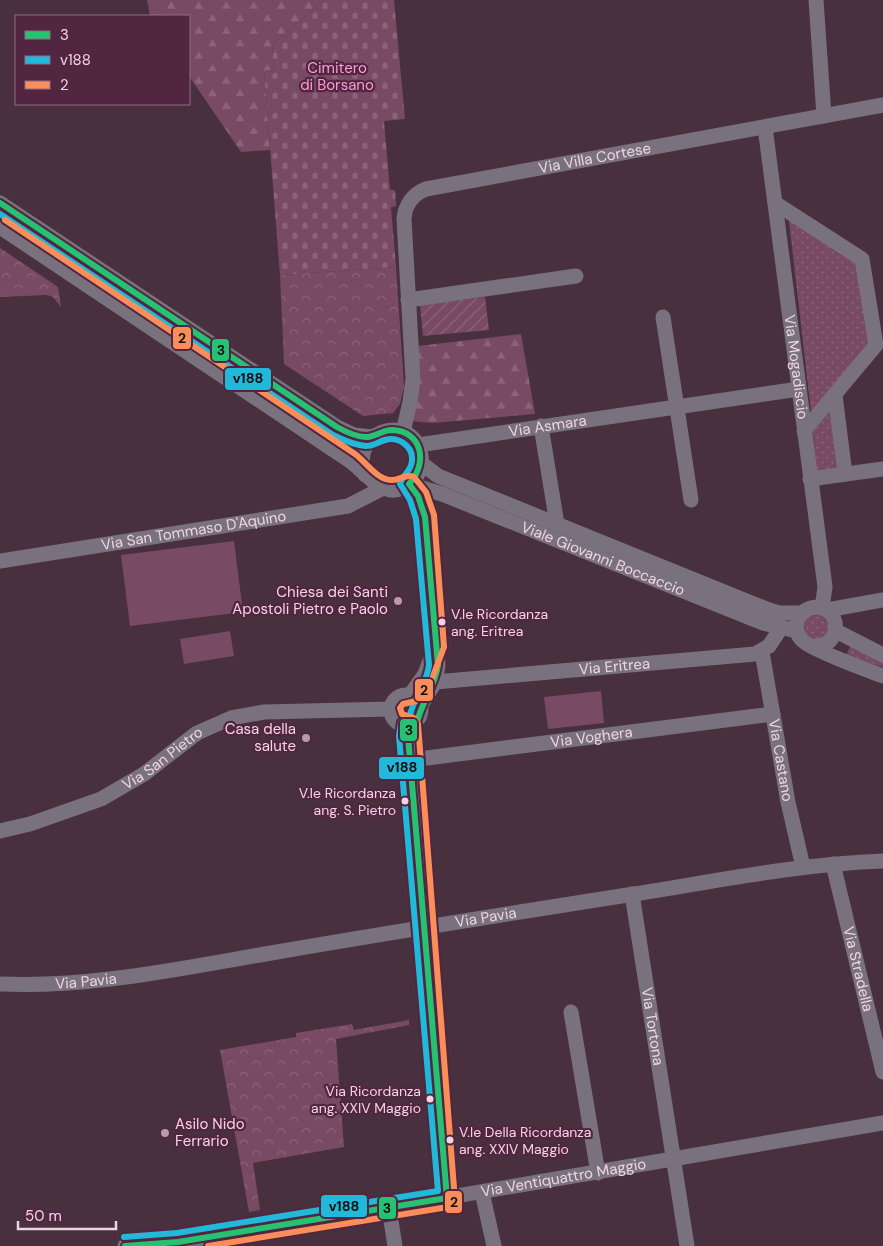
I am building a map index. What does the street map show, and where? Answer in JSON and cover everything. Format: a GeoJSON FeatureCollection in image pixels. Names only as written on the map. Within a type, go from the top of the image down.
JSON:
{"type":"FeatureCollection","features":[{"type":"Feature","properties":{"kind":"street"},"geometry":{"type":"LineString","coordinates":[[816,0],[824,116]]}},
{"type":"Feature","properties":{"kind":"street","name":"Via Villa Cortese"},"geometry":{"type":"LineString","coordinates":[[402,432],[410,402],[413,379],[404,216],[411,200],[420,192],[883,105]]}},
{"type":"Feature","properties":{"kind":"street","name":"Via Mogadiscio"},"geometry":{"type":"LineString","coordinates":[[765,127],[810,479],[830,618]]}},
{"type":"Feature","properties":{"kind":"street"},"geometry":{"type":"LineString","coordinates":[[0,203],[337,427],[354,435],[372,437]]}},
{"type":"Feature","properties":{"kind":"street"},"geometry":{"type":"LineString","coordinates":[[775,203],[860,257],[864,263],[876,345],[804,431]]}},
{"type":"Feature","properties":{"kind":"street"},"geometry":{"type":"LineString","coordinates":[[0,227],[340,454],[365,474],[375,485],[383,488]]}},
{"type":"Feature","properties":{"kind":"street"},"geometry":{"type":"LineString","coordinates":[[408,300],[576,276]]}},
{"type":"Feature","properties":{"kind":"street"},"geometry":{"type":"LineString","coordinates":[[663,317],[691,500]]}},
{"type":"Feature","properties":{"kind":"street","name":"Via Asmara"},"geometry":{"type":"LineString","coordinates":[[418,445],[677,405],[799,389]]}},
{"type":"Feature","properties":{"kind":"street"},"geometry":{"type":"LineString","coordinates":[[835,395],[845,474]]}},
{"type":"Feature","properties":{"kind":"street"},"geometry":{"type":"LineString","coordinates":[[541,426],[557,524]]}},
{"type":"Feature","properties":{"kind":"street"},"geometry":{"type":"LineString","coordinates":[[365,474],[362,461],[363,451],[372,437],[383,431],[402,432],[411,437],[418,445],[421,463],[415,478],[409,484],[418,496],[425,514],[438,665],[435,682],[415,700]]}},
{"type":"Feature","properties":{"kind":"street","name":"Viale Giovanni Boccaccio"},"geometry":{"type":"LineString","coordinates":[[421,463],[435,474],[768,610],[802,613],[810,608],[830,618],[858,604],[883,600]]}},
{"type":"Feature","properties":{"kind":"street"},"geometry":{"type":"LineString","coordinates":[[810,479],[883,469]]}},
{"type":"Feature","properties":{"kind":"street","name":"Viale Giovanni Boccaccio"},"geometry":{"type":"LineString","coordinates":[[383,488],[392,490],[409,484],[442,494],[781,628],[797,631]]}},
{"type":"Feature","properties":{"kind":"street","name":"Via San Tommaso D'Aquino"},"geometry":{"type":"LineString","coordinates":[[0,561],[348,506],[383,488]]}},
{"type":"Feature","properties":{"kind":"street"},"geometry":{"type":"LineString","coordinates":[[802,613],[797,621],[797,631],[801,640],[883,676]]}},
{"type":"Feature","properties":{"kind":"street"},"geometry":{"type":"LineString","coordinates":[[812,646],[825,645],[831,641],[830,618]]}},
{"type":"Feature","properties":{"kind":"street"},"geometry":{"type":"LineString","coordinates":[[830,618],[883,656]]}},
{"type":"Feature","properties":{"kind":"street"},"geometry":{"type":"LineString","coordinates":[[762,652],[774,641],[781,628]]}},
{"type":"Feature","properties":{"kind":"street"},"geometry":{"type":"LineString","coordinates":[[415,700],[399,696],[392,704],[391,709],[396,721],[409,725],[414,723],[421,715],[415,700],[435,647]]}},
{"type":"Feature","properties":{"kind":"street","name":"Via Eritrea"},"geometry":{"type":"LineString","coordinates":[[435,682],[762,652]]}},
{"type":"Feature","properties":{"kind":"street","name":"Via Castano"},"geometry":{"type":"LineString","coordinates":[[762,652],[788,802],[803,867]]}},
{"type":"Feature","properties":{"kind":"street","name":"Via San Pietro"},"geometry":{"type":"LineString","coordinates":[[0,831],[30,824],[101,799],[144,774],[197,733],[231,718],[264,712],[391,709]]}},
{"type":"Feature","properties":{"kind":"street","name":"Via Voghera"},"geometry":{"type":"LineString","coordinates":[[411,760],[774,714]]}},
{"type":"Feature","properties":{"kind":"street"},"geometry":{"type":"LineString","coordinates":[[409,725],[447,1198]]}},
{"type":"Feature","properties":{"kind":"street","name":"Via Pavia"},"geometry":{"type":"LineString","coordinates":[[0,984],[56,984],[126,976],[212,964],[424,927],[803,867],[883,861]]}},
{"type":"Feature","properties":{"kind":"street","name":"Via Stradella"},"geometry":{"type":"LineString","coordinates":[[833,864],[883,1072]]}},
{"type":"Feature","properties":{"kind":"street","name":"Via Tortona"},"geometry":{"type":"LineString","coordinates":[[632,894],[687,1246]]}},
{"type":"Feature","properties":{"kind":"street"},"geometry":{"type":"LineString","coordinates":[[571,1012],[598,1172]]}},
{"type":"Feature","properties":{"kind":"street","name":"Via Ventiquattro Maggio"},"geometry":{"type":"LineString","coordinates":[[125,1246],[252,1239],[389,1208],[883,1123]]}},
{"type":"Feature","properties":{"kind":"street"},"geometry":{"type":"LineString","coordinates":[[482,1192],[494,1246]]}},
{"type":"Feature","properties":{"kind":"street"},"geometry":{"type":"LineString","coordinates":[[389,1208],[395,1246]]}},
{"type":"Feature","properties":{"kind":"green space"},"geometry":{"type":"Polygon","coordinates":[[[147,0],[323,0],[272,45],[274,70],[264,71],[270,150],[241,152],[190,77],[190,15],[150,15],[147,0]]]}},
{"type":"Feature","properties":{"kind":"green space","name":"Cimitero di Borsano"},"geometry":{"type":"Polygon","coordinates":[[[323,0],[394,0],[405,119],[384,121],[390,190],[395,190],[396,206],[391,207],[396,267],[280,275],[264,71],[274,70],[272,45],[323,0]]]}},
{"type":"Feature","properties":{"kind":"green space"},"geometry":{"type":"Polygon","coordinates":[[[793,220],[858,264],[870,344],[811,412],[789,221],[793,220]]]}},
{"type":"Feature","properties":{"kind":"green space"},"geometry":{"type":"Polygon","coordinates":[[[0,248],[58,287],[61,307],[53,297],[47,295],[0,297],[0,248]]]}},
{"type":"Feature","properties":{"kind":"green space"},"geometry":{"type":"Polygon","coordinates":[[[396,267],[404,386],[400,404],[393,413],[363,416],[284,364],[280,275],[396,267]]]}},
{"type":"Feature","properties":{"kind":"green space"},"geometry":{"type":"Polygon","coordinates":[[[485,297],[489,330],[423,336],[420,305],[485,297]]]}},
{"type":"Feature","properties":{"kind":"green space"},"geometry":{"type":"Polygon","coordinates":[[[521,334],[535,414],[432,423],[410,421],[418,346],[521,334]]]}},
{"type":"Feature","properties":{"kind":"green space"},"geometry":{"type":"Polygon","coordinates":[[[830,412],[837,471],[817,473],[813,432],[830,412]]]}},
{"type":"Feature","properties":{"kind":"green space"},"geometry":{"type":"Polygon","coordinates":[[[234,541],[243,612],[130,626],[121,555],[234,541]]]}},
{"type":"Feature","properties":{"kind":"green space"},"geometry":{"type":"Polygon","coordinates":[[[816,615],[825,618],[828,627],[825,636],[816,639],[807,636],[804,627],[807,618],[816,615]]]}},
{"type":"Feature","properties":{"kind":"green space"},"geometry":{"type":"Polygon","coordinates":[[[230,631],[234,656],[184,664],[180,639],[230,631]]]}},
{"type":"Feature","properties":{"kind":"green space"},"geometry":{"type":"Polygon","coordinates":[[[851,644],[883,663],[883,667],[846,656],[851,644]]]}},
{"type":"Feature","properties":{"kind":"green space"},"geometry":{"type":"Polygon","coordinates":[[[601,691],[604,723],[548,729],[544,697],[601,691]]]}},
{"type":"Feature","properties":{"kind":"green space"},"geometry":{"type":"Polygon","coordinates":[[[409,1020],[409,1025],[336,1039],[344,1147],[253,1163],[260,1210],[249,1212],[220,1050],[296,1037],[296,1033],[352,1024],[354,1030],[409,1020]]]}},
{"type":"Feature","properties":{"kind":"transit line","name":"3"},"geometry":{"type":"LineString","coordinates":[[0,203],[337,427],[362,437],[369,437],[388,430],[402,432],[416,442],[420,458],[419,467],[409,484],[418,496],[425,517],[438,665],[435,679],[418,719],[409,725],[408,736],[447,1198],[178,1242],[125,1246]]}},
{"type":"Feature","properties":{"kind":"transit line","name":"v188"},"geometry":{"type":"LineString","coordinates":[[0,214],[333,435],[366,446],[395,439],[404,443],[412,455],[412,464],[400,484],[410,500],[416,519],[429,665],[426,678],[410,715],[401,722],[399,736],[438,1191],[177,1233],[124,1237]]}},
{"type":"Feature","properties":{"kind":"transit line","name":"2"},"geometry":{"type":"LineString","coordinates":[[5,220],[355,454],[381,477],[391,480],[408,476],[414,477],[426,492],[434,515],[444,647],[432,679],[416,701],[403,704],[400,708],[402,714],[414,718],[418,724],[455,1201],[448,1207],[208,1246]]}},
{"type":"Feature","properties":{"kind":"place","name":"Chiesa dei Santi Apostoli Pietro e Paolo"},"geometry":{"type":"Point","coordinates":[398,601]}},
{"type":"Feature","properties":{"kind":"place","name":"V.le Ricordanza ang. Eritrea"},"geometry":{"type":"Point","coordinates":[442,622]}},
{"type":"Feature","properties":{"kind":"place","name":"Casa della salute"},"geometry":{"type":"Point","coordinates":[306,738]}},
{"type":"Feature","properties":{"kind":"place","name":"V.le Ricordanza ang. S. Pietro"},"geometry":{"type":"Point","coordinates":[405,801]}},
{"type":"Feature","properties":{"kind":"place","name":"Via Ricordanza ang. XXIV Maggio"},"geometry":{"type":"Point","coordinates":[430,1099]}},
{"type":"Feature","properties":{"kind":"place","name":"Asilo Nido Ferrario"},"geometry":{"type":"Point","coordinates":[165,1133]}},
{"type":"Feature","properties":{"kind":"place","name":"V.le Della Ricordanza ang. XXIV Maggio"},"geometry":{"type":"Point","coordinates":[450,1140]}}]}
